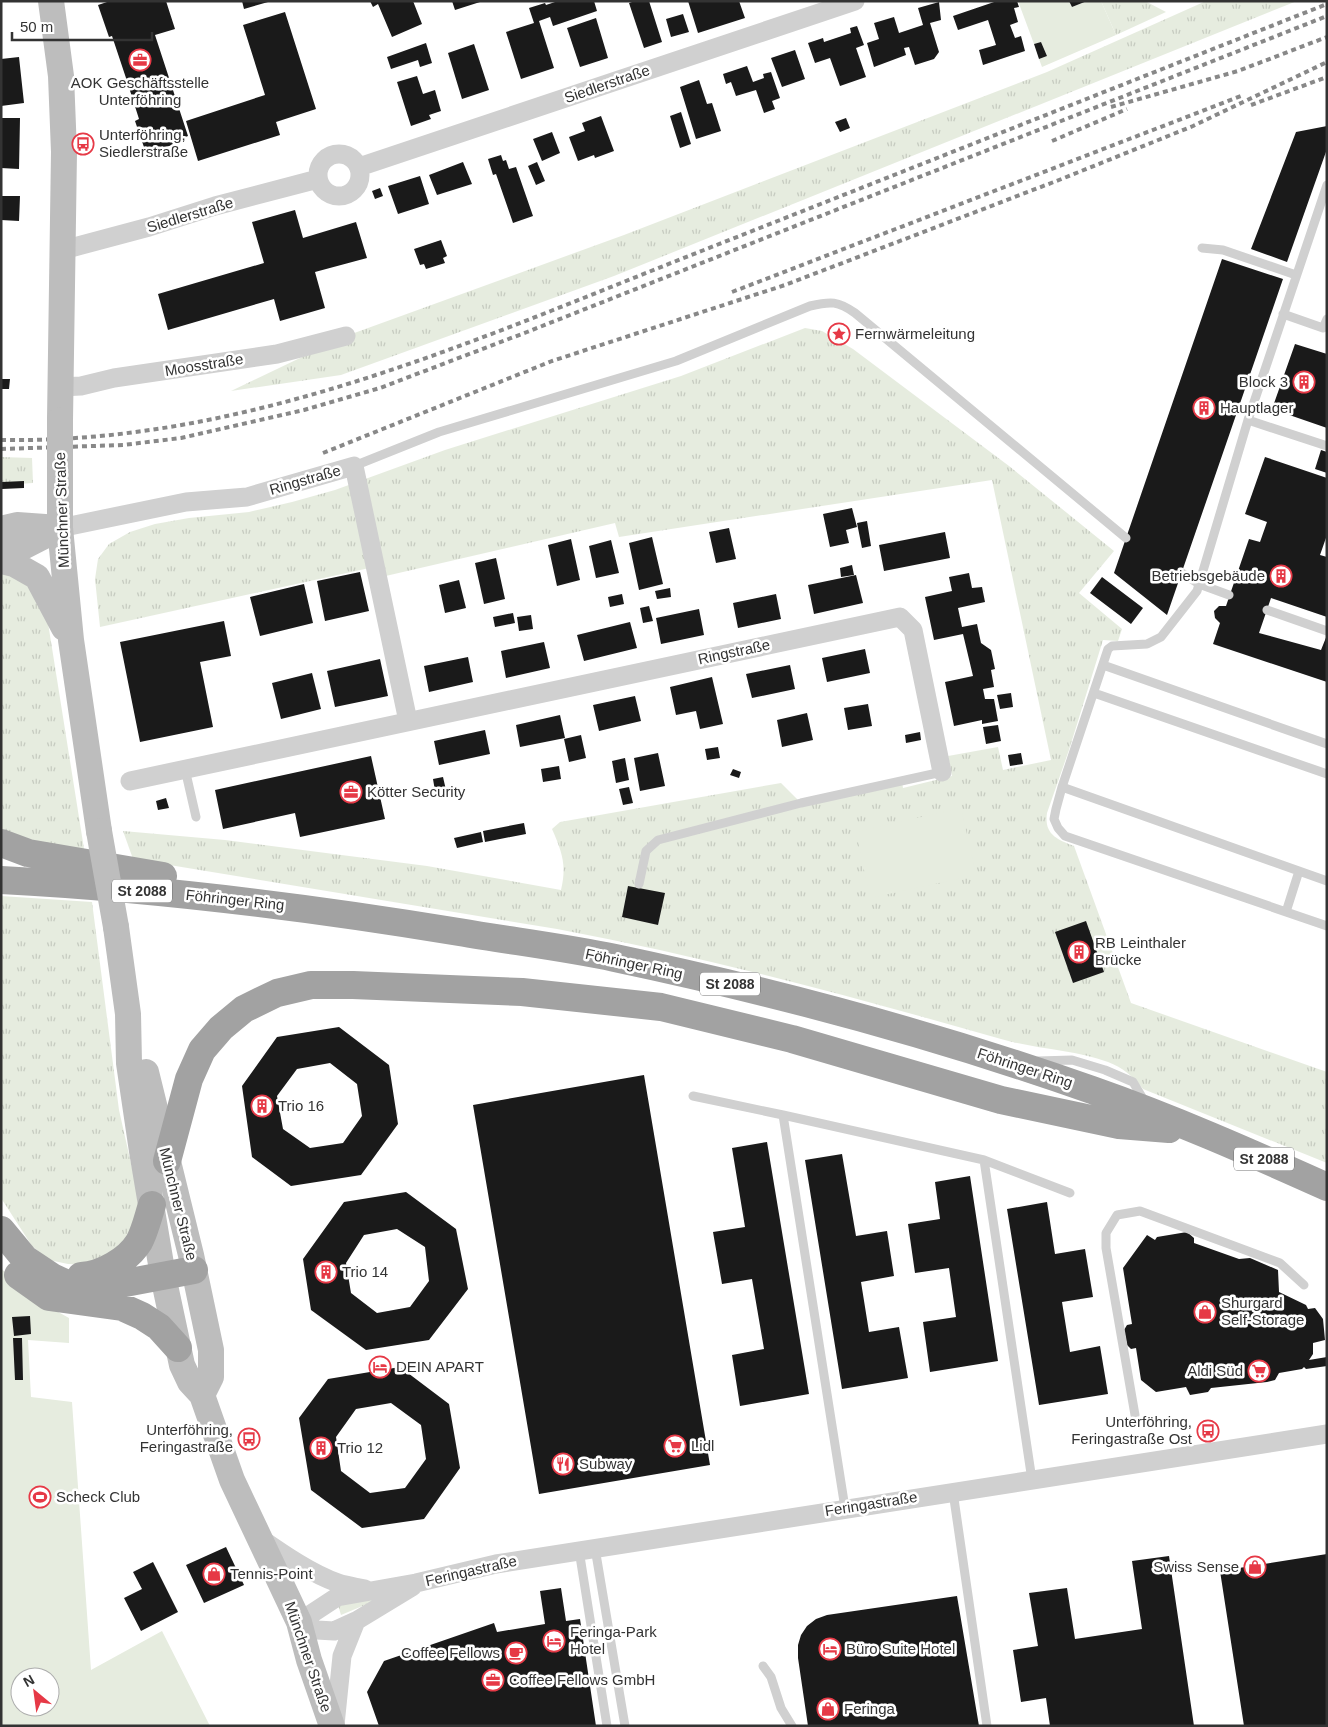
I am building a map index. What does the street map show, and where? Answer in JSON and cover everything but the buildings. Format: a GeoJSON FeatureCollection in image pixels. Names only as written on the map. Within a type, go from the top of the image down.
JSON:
{"type":"FeatureCollection","features":[{"type":"Feature","properties":{"kind":"highway"},"geometry":{"type":"LineString","coordinates":[[1,844],[28,853],[176,878],[244,900]]}},
{"type":"Feature","properties":{"kind":"highway","name":"Föhringer Ring"},"geometry":{"type":"LineString","coordinates":[[1,880],[244,900],[367,917],[612,958],[730,984],[849,1014],[1092,1090],[1200,1132],[1327,1187]]}},
{"type":"Feature","properties":{"kind":"highway"},"geometry":{"type":"LineString","coordinates":[[1,886],[40,882]]}},
{"type":"Feature","properties":{"kind":"highway"},"geometry":{"type":"LineString","coordinates":[[167,1160],[189,1079],[202,1050],[220,1028],[244,1009],[277,993],[311,985],[522,992],[661,1007],[792,1039],[1001,1100],[1119,1125],[1200,1132]]}},
{"type":"Feature","properties":{"kind":"highway"},"geometry":{"type":"LineString","coordinates":[[52,1277],[90,1276],[117,1265],[139,1242],[152,1205]]}},
{"type":"Feature","properties":{"kind":"highway"},"geometry":{"type":"LineString","coordinates":[[1,1230],[25,1259],[52,1277],[76,1288],[104,1287],[194,1270]]}},
{"type":"Feature","properties":{"kind":"highway"},"geometry":{"type":"LineString","coordinates":[[1,1255],[12,1271],[50,1297],[122,1307],[142,1316],[159,1327],[178,1348]]}},
{"type":"Feature","properties":{"kind":"main road","name":"Münchner Straße"},"geometry":{"type":"LineString","coordinates":[[51,1],[61,76],[64,152],[60,528],[71,640],[128,1014],[129,1063],[163,1276],[182,1365],[190,1382],[202,1395],[232,1480],[256,1535],[299,1622],[309,1660],[333,1726]]}},
{"type":"Feature","properties":{"kind":"main road"},"geometry":{"type":"LineString","coordinates":[[1,529],[17,525],[60,528]]}},
{"type":"Feature","properties":{"kind":"main road"},"geometry":{"type":"LineString","coordinates":[[1,550],[21,548],[60,528]]}},
{"type":"Feature","properties":{"kind":"main road"},"geometry":{"type":"LineString","coordinates":[[1,561],[14,564],[37,577],[71,640]]}},
{"type":"Feature","properties":{"kind":"main road","name":"Münchner Straße"},"geometry":{"type":"LineString","coordinates":[[128,1014],[142,1057],[194,1270],[211,1350],[211,1377],[202,1395]]}},
{"type":"Feature","properties":{"kind":"street","name":"Siedlerstraße"},"geometry":{"type":"LineString","coordinates":[[359,167],[855,1]]}},
{"type":"Feature","properties":{"kind":"street"},"geometry":{"type":"LineString","coordinates":[[336,154],[350,156],[359,167],[359,181],[356,187],[345,195],[331,194],[321,186],[318,179],[318,172],[324,160],[336,154]]}},
{"type":"Feature","properties":{"kind":"street","name":"Siedlerstraße"},"geometry":{"type":"LineString","coordinates":[[63,250],[149,227],[215,206],[318,179]]}},
{"type":"Feature","properties":{"kind":"street","name":"Moosstraße"},"geometry":{"type":"LineString","coordinates":[[60,387],[81,386],[114,378],[277,354],[346,336]]}},
{"type":"Feature","properties":{"kind":"street","name":"Ringstraße"},"geometry":{"type":"LineString","coordinates":[[60,528],[186,502],[247,497],[354,466],[408,721]]}},
{"type":"Feature","properties":{"kind":"street","name":"Ringstraße"},"geometry":{"type":"LineString","coordinates":[[130,781],[900,617],[913,630],[942,772]]}},
{"type":"Feature","properties":{"kind":"street","name":"Feringastraße"},"geometry":{"type":"LineString","coordinates":[[299,1622],[337,1597],[416,1583],[474,1568],[845,1508],[1327,1434]]}},
{"type":"Feature","properties":{"kind":"street","name":"Feringastraße"},"geometry":{"type":"LineString","coordinates":[[256,1535],[301,1564],[338,1583],[374,1590]]}},
{"type":"Feature","properties":{"kind":"street","name":"Feringastraße"},"geometry":{"type":"LineString","coordinates":[[299,1622],[317,1630],[334,1631],[356,1621],[416,1583]]}},
{"type":"Feature","properties":{"kind":"street"},"geometry":{"type":"LineString","coordinates":[[333,1726],[342,1656],[356,1621]]}},
{"type":"Feature","properties":{"kind":"lane"},"geometry":{"type":"LineString","coordinates":[[1327,185],[1248,420],[1197,592],[1161,637],[1146,644],[1112,646],[1108,649],[1062,787],[1054,819],[1058,828],[1065,836],[1327,926]]}},
{"type":"Feature","properties":{"kind":"lane"},"geometry":{"type":"LineString","coordinates":[[1202,248],[1223,250],[1296,275]]}},
{"type":"Feature","properties":{"kind":"lane"},"geometry":{"type":"LineString","coordinates":[[354,466],[439,432],[676,361],[810,306],[827,302],[842,304],[855,313],[1126,538]]}},
{"type":"Feature","properties":{"kind":"lane"},"geometry":{"type":"LineString","coordinates":[[1283,314],[1323,328],[1327,319]]}},
{"type":"Feature","properties":{"kind":"lane"},"geometry":{"type":"LineString","coordinates":[[1248,420],[1327,446]]}},
{"type":"Feature","properties":{"kind":"lane"},"geometry":{"type":"LineString","coordinates":[[1182,573],[1199,584],[1229,595]]}},
{"type":"Feature","properties":{"kind":"lane"},"geometry":{"type":"LineString","coordinates":[[1267,610],[1327,631]]}},
{"type":"Feature","properties":{"kind":"lane"},"geometry":{"type":"LineString","coordinates":[[1102,665],[1327,744]]}},
{"type":"Feature","properties":{"kind":"lane"},"geometry":{"type":"LineString","coordinates":[[1094,693],[1327,774]]}},
{"type":"Feature","properties":{"kind":"lane"},"geometry":{"type":"LineString","coordinates":[[185,769],[196,817]]}},
{"type":"Feature","properties":{"kind":"lane"},"geometry":{"type":"LineString","coordinates":[[639,884],[646,851],[658,840],[801,803],[942,772]]}},
{"type":"Feature","properties":{"kind":"lane"},"geometry":{"type":"LineString","coordinates":[[1062,787],[1327,881]]}},
{"type":"Feature","properties":{"kind":"lane"},"geometry":{"type":"LineString","coordinates":[[1286,912],[1299,872]]}},
{"type":"Feature","properties":{"kind":"lane"},"geometry":{"type":"LineString","coordinates":[[693,1096],[984,1160],[1070,1193]]}},
{"type":"Feature","properties":{"kind":"lane"},"geometry":{"type":"LineString","coordinates":[[783,1115],[845,1508]]}},
{"type":"Feature","properties":{"kind":"lane"},"geometry":{"type":"LineString","coordinates":[[984,1160],[1032,1480]]}},
{"type":"Feature","properties":{"kind":"lane"},"geometry":{"type":"LineString","coordinates":[[1135,1415],[1106,1248],[1106,1232],[1117,1216],[1140,1210],[1280,1264],[1304,1285]]}},
{"type":"Feature","properties":{"kind":"lane"},"geometry":{"type":"LineString","coordinates":[[953,1492],[953,1520],[987,1726]]}},
{"type":"Feature","properties":{"kind":"lane"},"geometry":{"type":"LineString","coordinates":[[587,1549],[607,1726]]}},
{"type":"Feature","properties":{"kind":"lane"},"geometry":{"type":"LineString","coordinates":[[587,1549],[625,1726]]}},
{"type":"Feature","properties":{"kind":"lane"},"geometry":{"type":"LineString","coordinates":[[764,1666],[771,1676],[781,1708],[792,1726]]}},
{"type":"Feature","properties":{"kind":"green space"},"geometry":{"type":"Polygon","coordinates":[[[1018,1],[1069,1],[1072,7],[1087,1],[1101,1],[1116,35],[1042,67],[1039,59],[1047,56],[1041,42],[1034,44],[1018,1]]]}},
{"type":"Feature","properties":{"kind":"green space"},"geometry":{"type":"Polygon","coordinates":[[[1101,1],[1145,1],[1166,12],[1116,35],[1101,1]]]}},
{"type":"Feature","properties":{"kind":"green space"},"geometry":{"type":"Polygon","coordinates":[[[1206,1],[1297,1],[614,276],[341,375],[231,391],[346,336],[624,235],[1047,72],[1206,1]]]}},
{"type":"Feature","properties":{"kind":"green space"},"geometry":{"type":"Polygon","coordinates":[[[805,328],[822,331],[853,349],[1009,466],[1114,551],[1079,593],[1122,629],[1118,641],[1103,640],[1069,750],[1047,813],[1047,826],[1049,831],[1057,838],[1074,846],[1131,1003],[1327,1072],[1327,1163],[1143,1089],[1123,1070],[1113,1064],[1095,1058],[1014,1042],[725,965],[613,940],[557,929],[133,859],[123,831],[225,840],[427,866],[561,890],[564,873],[563,859],[552,829],[560,822],[781,783],[801,803],[902,782],[903,788],[952,776],[948,756],[998,747],[1003,770],[1051,760],[992,480],[619,537],[615,523],[377,578],[374,567],[100,627],[95,579],[98,559],[109,544],[130,532],[155,524],[189,518],[249,512],[335,490],[445,450],[681,376],[805,328]]]}},
{"type":"Feature","properties":{"kind":"green space"},"geometry":{"type":"Polygon","coordinates":[[[1,457],[32,458],[33,483],[1,485],[1,457]]]}},
{"type":"Feature","properties":{"kind":"green space"},"geometry":{"type":"Polygon","coordinates":[[[1,570],[12,570],[45,604],[85,855],[1,831],[1,570]]]}},
{"type":"Feature","properties":{"kind":"green space"},"geometry":{"type":"Polygon","coordinates":[[[961,808],[976,875],[870,898],[856,832],[961,808]]]}},
{"type":"Feature","properties":{"kind":"green space"},"geometry":{"type":"Polygon","coordinates":[[[1,896],[92,902],[119,1110],[139,1199],[134,1229],[125,1245],[91,1265],[68,1264],[49,1260],[32,1246],[1,1198],[1,896]]]}},
{"type":"Feature","properties":{"kind":"green space","name":"Scheck Club"},"geometry":{"type":"Polygon","coordinates":[[[1,1268],[24,1293],[69,1318],[69,1343],[28,1340],[31,1397],[72,1402],[91,1670],[162,1631],[210,1726],[1,1726],[1,1268]]]}},
{"type":"Feature","properties":{"kind":"green space"},"geometry":{"type":"Polygon","coordinates":[[[371,1597],[372,1602],[341,1615],[338,1605],[371,1597]]]}},
{"type":"Feature","properties":{"kind":"railway"},"geometry":{"type":"LineString","coordinates":[[1,440],[93,437],[184,425],[273,405],[361,380],[533,318],[1327,4]]}},
{"type":"Feature","properties":{"kind":"railway"},"geometry":{"type":"LineString","coordinates":[[1,449],[123,445],[181,438],[304,410],[380,388],[527,332],[1327,16]]}},
{"type":"Feature","properties":{"kind":"railway"},"geometry":{"type":"LineString","coordinates":[[1111,107],[1238,71],[1327,37]]}},
{"type":"Feature","properties":{"kind":"railway"},"geometry":{"type":"LineString","coordinates":[[323,453],[552,361],[785,285],[1059,180],[1193,126],[1327,62]]}},
{"type":"Feature","properties":{"kind":"railway"},"geometry":{"type":"LineString","coordinates":[[1251,105],[1327,77]]}},
{"type":"Feature","properties":{"kind":"railway"},"geometry":{"type":"LineString","coordinates":[[732,292],[1241,96]]}},
{"type":"Feature","properties":{"kind":"railway"},"geometry":{"type":"LineString","coordinates":[[1052,141],[1127,109]]}},
{"type":"Feature","properties":{"kind":"place","name":"AOK Geschäftsstelle Unterföhring"},"geometry":{"type":"Point","coordinates":[140,60]}},
{"type":"Feature","properties":{"kind":"place","name":"Unterföhring, Siedlerstraße"},"geometry":{"type":"Point","coordinates":[83,144]}},
{"type":"Feature","properties":{"kind":"place","name":"Fernwärmeleitung"},"geometry":{"type":"Point","coordinates":[839,334]}},
{"type":"Feature","properties":{"kind":"place","name":"Block 3"},"geometry":{"type":"Point","coordinates":[1304,382]}},
{"type":"Feature","properties":{"kind":"place","name":"Hauptlager"},"geometry":{"type":"Point","coordinates":[1204,408]}},
{"type":"Feature","properties":{"kind":"place","name":"Betriebsgebäude"},"geometry":{"type":"Point","coordinates":[1281,576]}},
{"type":"Feature","properties":{"kind":"place","name":"Kötter Security"},"geometry":{"type":"Point","coordinates":[351,792]}},
{"type":"Feature","properties":{"kind":"place","name":"RB Leinthaler Brücke"},"geometry":{"type":"Point","coordinates":[1079,952]}},
{"type":"Feature","properties":{"kind":"place","name":"Trio 16"},"geometry":{"type":"Point","coordinates":[262,1106]}},
{"type":"Feature","properties":{"kind":"place","name":"Trio 14"},"geometry":{"type":"Point","coordinates":[326,1272]}},
{"type":"Feature","properties":{"kind":"place","name":"Shurgard Self-Storage"},"geometry":{"type":"Point","coordinates":[1205,1312]}},
{"type":"Feature","properties":{"kind":"place","name":"DEIN APART"},"geometry":{"type":"Point","coordinates":[380,1367]}},
{"type":"Feature","properties":{"kind":"place","name":"Aldi Süd"},"geometry":{"type":"Point","coordinates":[1259,1371]}},
{"type":"Feature","properties":{"kind":"place","name":"Unterföhring, Feringastraße Ost"},"geometry":{"type":"Point","coordinates":[1208,1431]}},
{"type":"Feature","properties":{"kind":"place","name":"Unterföhring, Feringastraße"},"geometry":{"type":"Point","coordinates":[249,1439]}},
{"type":"Feature","properties":{"kind":"place","name":"Lidl"},"geometry":{"type":"Point","coordinates":[675,1446]}},
{"type":"Feature","properties":{"kind":"place","name":"Trio 12"},"geometry":{"type":"Point","coordinates":[321,1448]}},
{"type":"Feature","properties":{"kind":"place","name":"Subway"},"geometry":{"type":"Point","coordinates":[563,1464]}},
{"type":"Feature","properties":{"kind":"place","name":"Scheck Club"},"geometry":{"type":"Point","coordinates":[40,1497]}},
{"type":"Feature","properties":{"kind":"place","name":"Swiss Sense"},"geometry":{"type":"Point","coordinates":[1255,1567]}},
{"type":"Feature","properties":{"kind":"place","name":"Tennis-Point"},"geometry":{"type":"Point","coordinates":[214,1574]}},
{"type":"Feature","properties":{"kind":"place","name":"Feringa-Park Hotel"},"geometry":{"type":"Point","coordinates":[554,1641]}},
{"type":"Feature","properties":{"kind":"place","name":"Büro Suite Hotel"},"geometry":{"type":"Point","coordinates":[830,1649]}},
{"type":"Feature","properties":{"kind":"place","name":"Coffee Fellows"},"geometry":{"type":"Point","coordinates":[516,1653]}},
{"type":"Feature","properties":{"kind":"place","name":"Coffee Fellows GmbH"},"geometry":{"type":"Point","coordinates":[493,1680]}},
{"type":"Feature","properties":{"kind":"place","name":"Feringa"},"geometry":{"type":"Point","coordinates":[828,1709]}}]}
